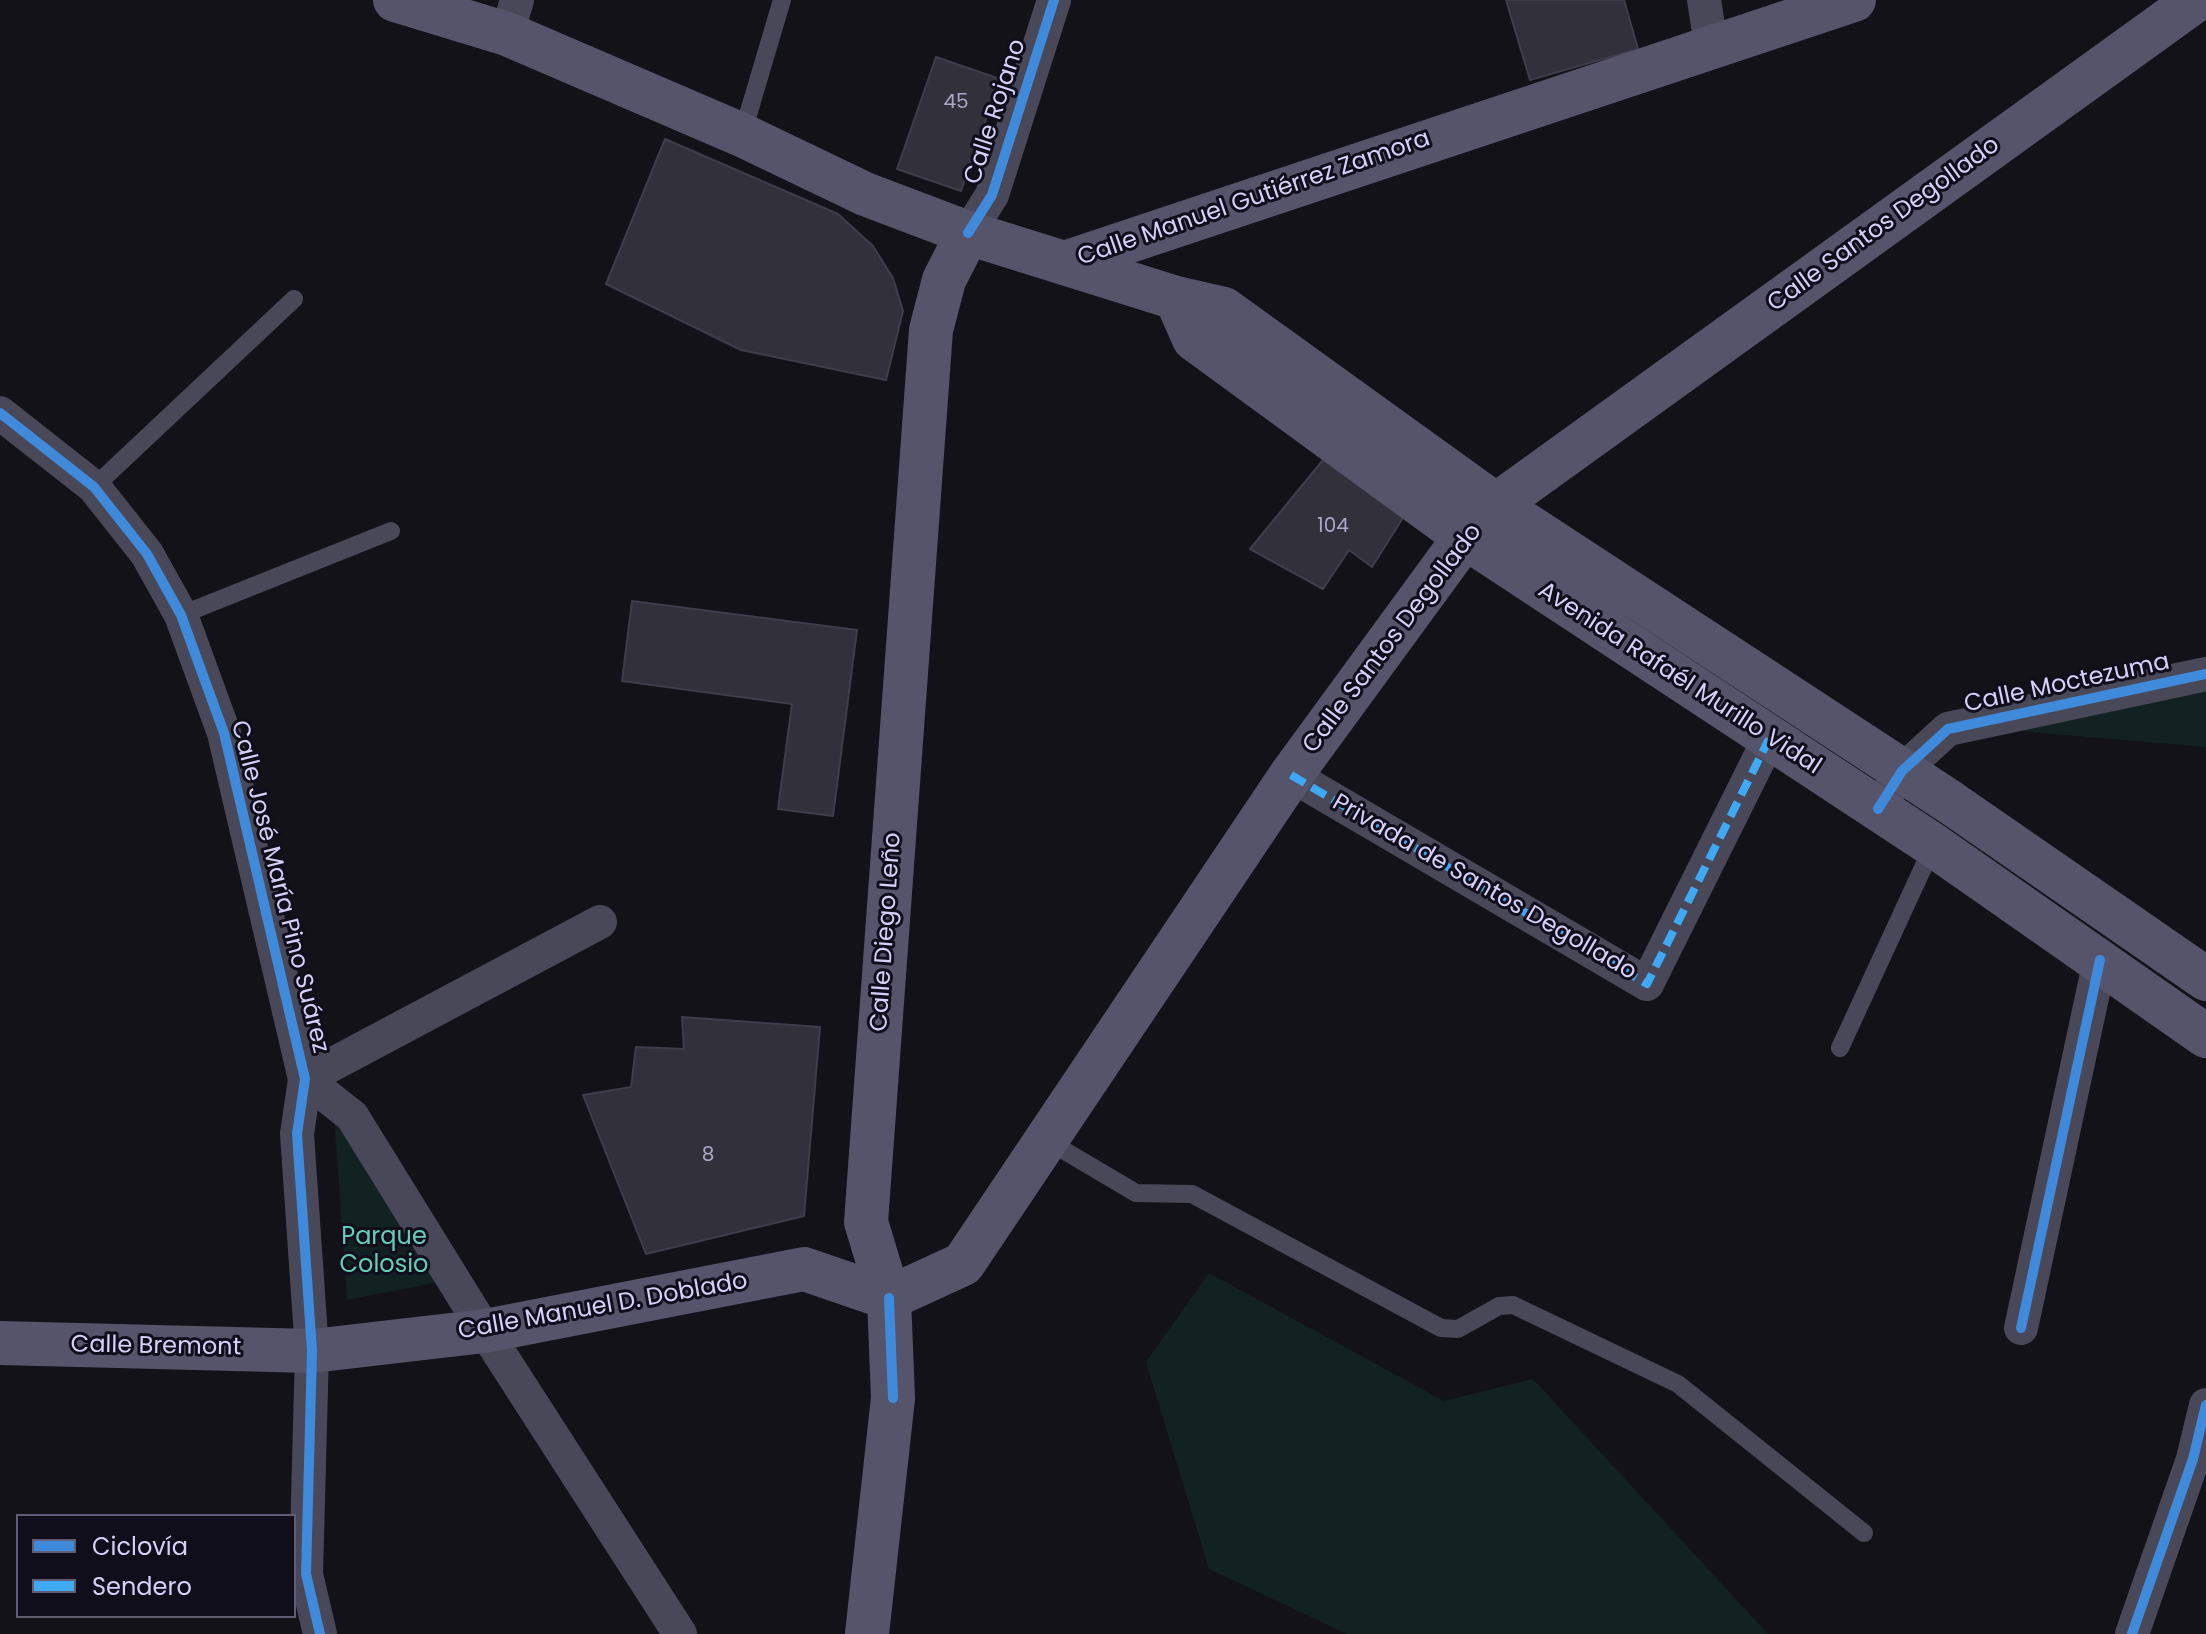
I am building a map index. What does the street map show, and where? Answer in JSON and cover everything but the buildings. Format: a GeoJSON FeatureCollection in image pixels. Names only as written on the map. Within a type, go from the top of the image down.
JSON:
{"type":"FeatureCollection","features":[{"type":"Feature","properties":{"kind":"main road","name":"Calle Manuel Gutiérrez Zamora"},"geometry":{"type":"LineString","coordinates":[[395,0],[512,17],[865,194],[968,233],[1067,262],[1711,45],[1854,0]]}},
{"type":"Feature","properties":{"kind":"main road","name":"Calle Santos Degollado"},"geometry":{"type":"LineString","coordinates":[[889,1298],[963,1264],[1291,775],[1465,537],[1496,505],[2196,0]]}},
{"type":"Feature","properties":{"kind":"main road","name":"Calle Diego Leño"},"geometry":{"type":"LineString","coordinates":[[867,1634],[893,1398],[889,1298],[866,1222],[929,346],[944,280],[968,233]]}},
{"type":"Feature","properties":{"kind":"main road","name":"Avenida Rafaél Murillo Vidal"},"geometry":{"type":"LineString","coordinates":[[1067,262],[1176,298],[1224,309],[1496,505],[1902,771],[1942,824],[2100,960],[2206,1036]]}},
{"type":"Feature","properties":{"kind":"main road","name":"Avenida Rafaél Murillo Vidal"},"geometry":{"type":"LineString","coordinates":[[1176,298],[1194,339],[1465,537],[1769,739],[1878,809],[1942,824],[2206,979]]}},
{"type":"Feature","properties":{"kind":"main road","name":"Calle Manuel D. Doblado"},"geometry":{"type":"LineString","coordinates":[[312,1351],[485,1331],[804,1269],[889,1298]]}},
{"type":"Feature","properties":{"kind":"main road","name":"Calle Bremont"},"geometry":{"type":"LineString","coordinates":[[0,1343],[312,1351]]}},
{"type":"Feature","properties":{"kind":"street","name":"Calle Rojano"},"geometry":{"type":"LineString","coordinates":[[968,233],[992,195],[1054,0]]}},
{"type":"Feature","properties":{"kind":"street"},"geometry":{"type":"LineString","coordinates":[[1704,0],[1711,45]]}},
{"type":"Feature","properties":{"kind":"street","name":"Calle José María Pino Suárez"},"geometry":{"type":"LineString","coordinates":[[0,413],[94,487],[147,554],[181,615],[224,733],[305,1079],[297,1134],[312,1351],[306,1574],[320,1634]]}},
{"type":"Feature","properties":{"kind":"street","name":"Calle Moctezuma"},"geometry":{"type":"LineString","coordinates":[[1878,809],[1902,771],[1948,729],[2206,674]]}},
{"type":"Feature","properties":{"kind":"street","name":"Privada de Santos Degollado"},"geometry":{"type":"LineString","coordinates":[[1291,775],[1647,984],[1769,739]]}},
{"type":"Feature","properties":{"kind":"street"},"geometry":{"type":"LineString","coordinates":[[305,1079],[600,922]]}},
{"type":"Feature","properties":{"kind":"street"},"geometry":{"type":"LineString","coordinates":[[2021,1328],[2100,960]]}},
{"type":"Feature","properties":{"kind":"street","name":"Calle José María Pino Suárez"},"geometry":{"type":"LineString","coordinates":[[305,1079],[352,1116],[485,1331],[680,1634]]}},
{"type":"Feature","properties":{"kind":"street"},"geometry":{"type":"LineString","coordinates":[[2132,1634],[2200,1461],[2206,1405]]}},
{"type":"Feature","properties":{"kind":"lane"},"geometry":{"type":"LineString","coordinates":[[742,135],[782,0]]}},
{"type":"Feature","properties":{"kind":"lane"},"geometry":{"type":"LineString","coordinates":[[94,487],[294,299]]}},
{"type":"Feature","properties":{"kind":"lane"},"geometry":{"type":"LineString","coordinates":[[181,615],[391,531]]}},
{"type":"Feature","properties":{"kind":"lane"},"geometry":{"type":"LineString","coordinates":[[1840,1048],[1942,824]]}},
{"type":"Feature","properties":{"kind":"lane"},"geometry":{"type":"LineString","coordinates":[[1048,1141],[1136,1193],[1192,1194],[1441,1328],[1458,1329],[1499,1306],[1513,1305],[1678,1384],[1864,1533]]}},
{"type":"Feature","properties":{"kind":"green space"},"geometry":{"type":"Polygon","coordinates":[[[2206,686],[2206,747],[2018,731],[2206,686]]]}},
{"type":"Feature","properties":{"kind":"green space","name":"Parque Colosio"},"geometry":{"type":"Polygon","coordinates":[[[333,1101],[450,1280],[347,1300],[333,1101]]]}},
{"type":"Feature","properties":{"kind":"green space"},"geometry":{"type":"Polygon","coordinates":[[[1209,1273],[1444,1401],[1533,1379],[1768,1634],[1347,1634],[1209,1569],[1146,1362],[1209,1273]]]}},
{"type":"Feature","properties":{"kind":"marked path"},"geometry":{"type":"LineString","coordinates":[[1291,775],[1647,984],[1769,739]]}},
{"type":"Feature","properties":{"kind":"cycle path"},"geometry":{"type":"LineString","coordinates":[[968,233],[992,195],[1054,0]]}},
{"type":"Feature","properties":{"kind":"cycle path"},"geometry":{"type":"LineString","coordinates":[[0,413],[94,487],[147,554],[181,615],[224,733],[305,1079],[297,1134],[312,1351],[306,1574],[320,1634]]}},
{"type":"Feature","properties":{"kind":"cycle path"},"geometry":{"type":"LineString","coordinates":[[1878,809],[1902,771],[1948,729],[2206,674]]}},
{"type":"Feature","properties":{"kind":"cycle path"},"geometry":{"type":"LineString","coordinates":[[2021,1328],[2100,960]]}},
{"type":"Feature","properties":{"kind":"cycle path"},"geometry":{"type":"LineString","coordinates":[[889,1298],[893,1398]]}},
{"type":"Feature","properties":{"kind":"cycle path"},"geometry":{"type":"LineString","coordinates":[[2132,1634],[2193,1459],[2206,1405]]}}]}
